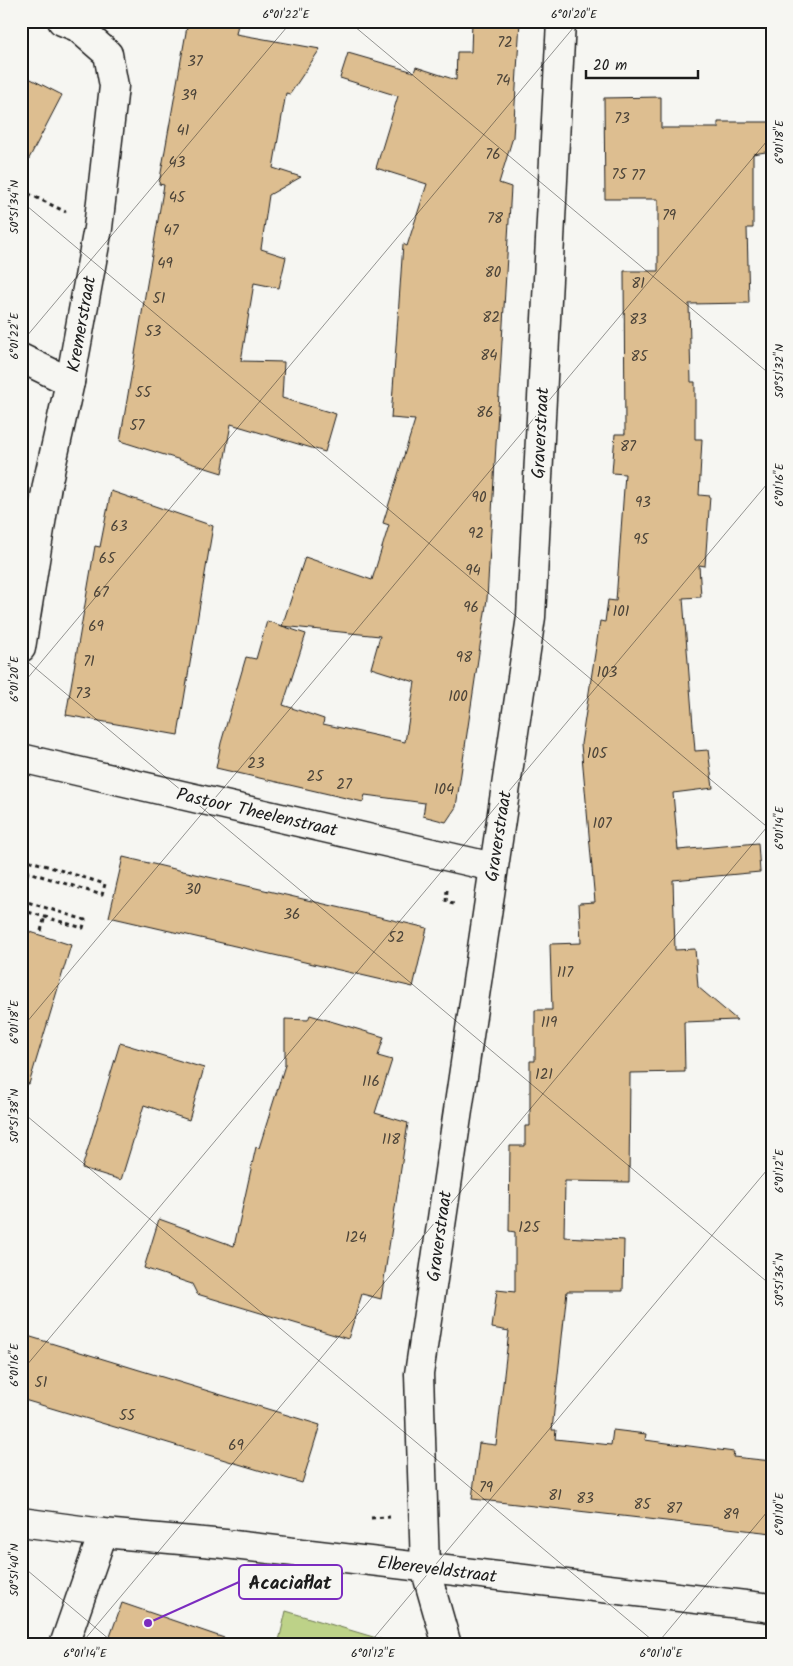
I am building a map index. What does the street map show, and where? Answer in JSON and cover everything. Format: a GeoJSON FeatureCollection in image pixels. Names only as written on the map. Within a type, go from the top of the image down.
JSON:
{"type":"FeatureCollection","features":[{"type":"Feature","properties":{"kind":"street","name":"Kremerstraat"},"geometry":{"type":"LineString","coordinates":[[21,648],[47,485],[70,382],[98,228],[114,86],[108,54],[77,27],[62,21]]}},
{"type":"Feature","properties":{"kind":"street","name":"Graverstraat"},"geometry":{"type":"LineString","coordinates":[[446,1645],[425,1568],[419,1374],[531,617],[561,21]]}},
{"type":"Feature","properties":{"kind":"street"},"geometry":{"type":"LineString","coordinates":[[21,358],[70,382]]}},
{"type":"Feature","properties":{"kind":"street","name":"Pastoor Theelenstraat"},"geometry":{"type":"LineString","coordinates":[[21,758],[493,867]]}},
{"type":"Feature","properties":{"kind":"street","name":"Elbereveldstraat"},"geometry":{"type":"LineString","coordinates":[[21,1522],[103,1533],[225,1544],[772,1608]]}},
{"type":"Feature","properties":{"kind":"street"},"geometry":{"type":"LineString","coordinates":[[64,1645],[103,1533]]}},
{"type":"Feature","properties":{"kind":"path"},"geometry":{"type":"LineString","coordinates":[[21,190],[98,228]]}},
{"type":"Feature","properties":{"kind":"path"},"geometry":{"type":"LineString","coordinates":[[21,858],[105,884],[102,895],[28,872],[21,892]]}},
{"type":"Feature","properties":{"kind":"path"},"geometry":{"type":"LineString","coordinates":[[21,900],[85,920],[82,928],[21,910]]}},
{"type":"Feature","properties":{"kind":"path"},"geometry":{"type":"LineString","coordinates":[[41,931],[45,916]]}},
{"type":"Feature","properties":{"kind":"green space"},"geometry":{"type":"Polygon","coordinates":[[[286,1611],[400,1645],[278,1645],[286,1611]]]}},
{"type":"Feature","properties":{"kind":"building"},"geometry":{"type":"Polygon","coordinates":[[[188,21],[221,21],[238,24],[236,34],[320,49],[290,94],[286,93],[273,168],[301,177],[269,195],[261,249],[286,257],[279,288],[254,283],[241,361],[284,362],[282,398],[336,414],[325,452],[231,424],[222,473],[120,441],[164,185],[159,184],[188,21]]]}},
{"type":"Feature","properties":{"kind":"building"},"geometry":{"type":"Polygon","coordinates":[[[472,21],[520,21],[513,137],[499,183],[511,187],[487,599],[456,807],[446,822],[423,816],[425,803],[365,795],[363,802],[216,768],[221,743],[246,657],[256,659],[267,621],[282,626],[305,557],[372,580],[389,525],[383,523],[415,420],[391,418],[403,244],[407,246],[427,184],[376,168],[398,96],[340,78],[348,53],[414,72],[416,67],[456,80],[457,52],[471,52],[472,21]],[[282,626],[306,634],[283,705],[324,719],[323,724],[405,742],[415,682],[371,668],[380,636],[282,626]]]}},
{"type":"Feature","properties":{"kind":"building"},"geometry":{"type":"Polygon","coordinates":[[[21,74],[62,95],[21,174],[21,74]]]}},
{"type":"Feature","properties":{"kind":"building"},"geometry":{"type":"Polygon","coordinates":[[[661,97],[661,128],[718,128],[718,122],[772,122],[772,151],[753,154],[753,228],[747,228],[749,303],[689,304],[691,382],[695,382],[695,439],[702,439],[699,495],[710,496],[705,566],[699,565],[701,597],[683,598],[695,751],[708,750],[713,788],[673,793],[678,850],[758,843],[760,872],[673,880],[675,950],[695,949],[698,987],[737,1020],[684,1022],[685,1072],[630,1073],[629,1182],[565,1181],[564,1237],[624,1240],[623,1291],[567,1291],[552,1430],[556,1430],[555,1439],[611,1445],[613,1430],[646,1434],[645,1440],[734,1452],[733,1457],[772,1461],[772,1533],[472,1499],[479,1443],[496,1445],[509,1331],[492,1328],[497,1290],[515,1292],[515,1232],[509,1231],[510,1146],[525,1146],[525,1126],[530,1126],[530,1061],[535,1061],[535,1010],[552,1010],[550,944],[581,943],[579,903],[595,902],[581,744],[600,621],[605,622],[608,600],[616,601],[625,474],[612,473],[615,434],[625,434],[624,271],[658,271],[658,199],[605,199],[604,98],[661,97]]]}},
{"type":"Feature","properties":{"kind":"building"},"geometry":{"type":"Polygon","coordinates":[[[111,491],[213,526],[178,735],[66,715],[95,546],[100,547],[111,491]]]}},
{"type":"Feature","properties":{"kind":"building"},"geometry":{"type":"Polygon","coordinates":[[[123,857],[427,928],[413,987],[109,917],[123,857]]]}},
{"type":"Feature","properties":{"kind":"building"},"geometry":{"type":"Polygon","coordinates":[[[21,929],[71,945],[29,1084],[21,1083],[21,929]]]}},
{"type":"Feature","properties":{"kind":"building"},"geometry":{"type":"Polygon","coordinates":[[[310,1015],[384,1037],[378,1056],[392,1060],[375,1113],[408,1123],[381,1299],[362,1294],[348,1339],[197,1294],[192,1284],[144,1268],[159,1219],[234,1246],[256,1147],[259,1148],[285,1065],[285,1019],[308,1020],[310,1015]]]}},
{"type":"Feature","properties":{"kind":"building"},"geometry":{"type":"Polygon","coordinates":[[[120,1043],[204,1068],[189,1120],[144,1105],[121,1180],[82,1168],[120,1043]]]}},
{"type":"Feature","properties":{"kind":"building"},"geometry":{"type":"Polygon","coordinates":[[[21,1334],[320,1425],[302,1483],[21,1399],[21,1334]]]}},
{"type":"Feature","properties":{"kind":"building"},"geometry":{"type":"Polygon","coordinates":[[[122,1603],[230,1640],[229,1645],[107,1645],[122,1603]]]}},
{"type":"Feature","properties":{"kind":"place","name":"Acaciaflat"},"geometry":{"type":"Point","coordinates":[148,1623]}}]}
